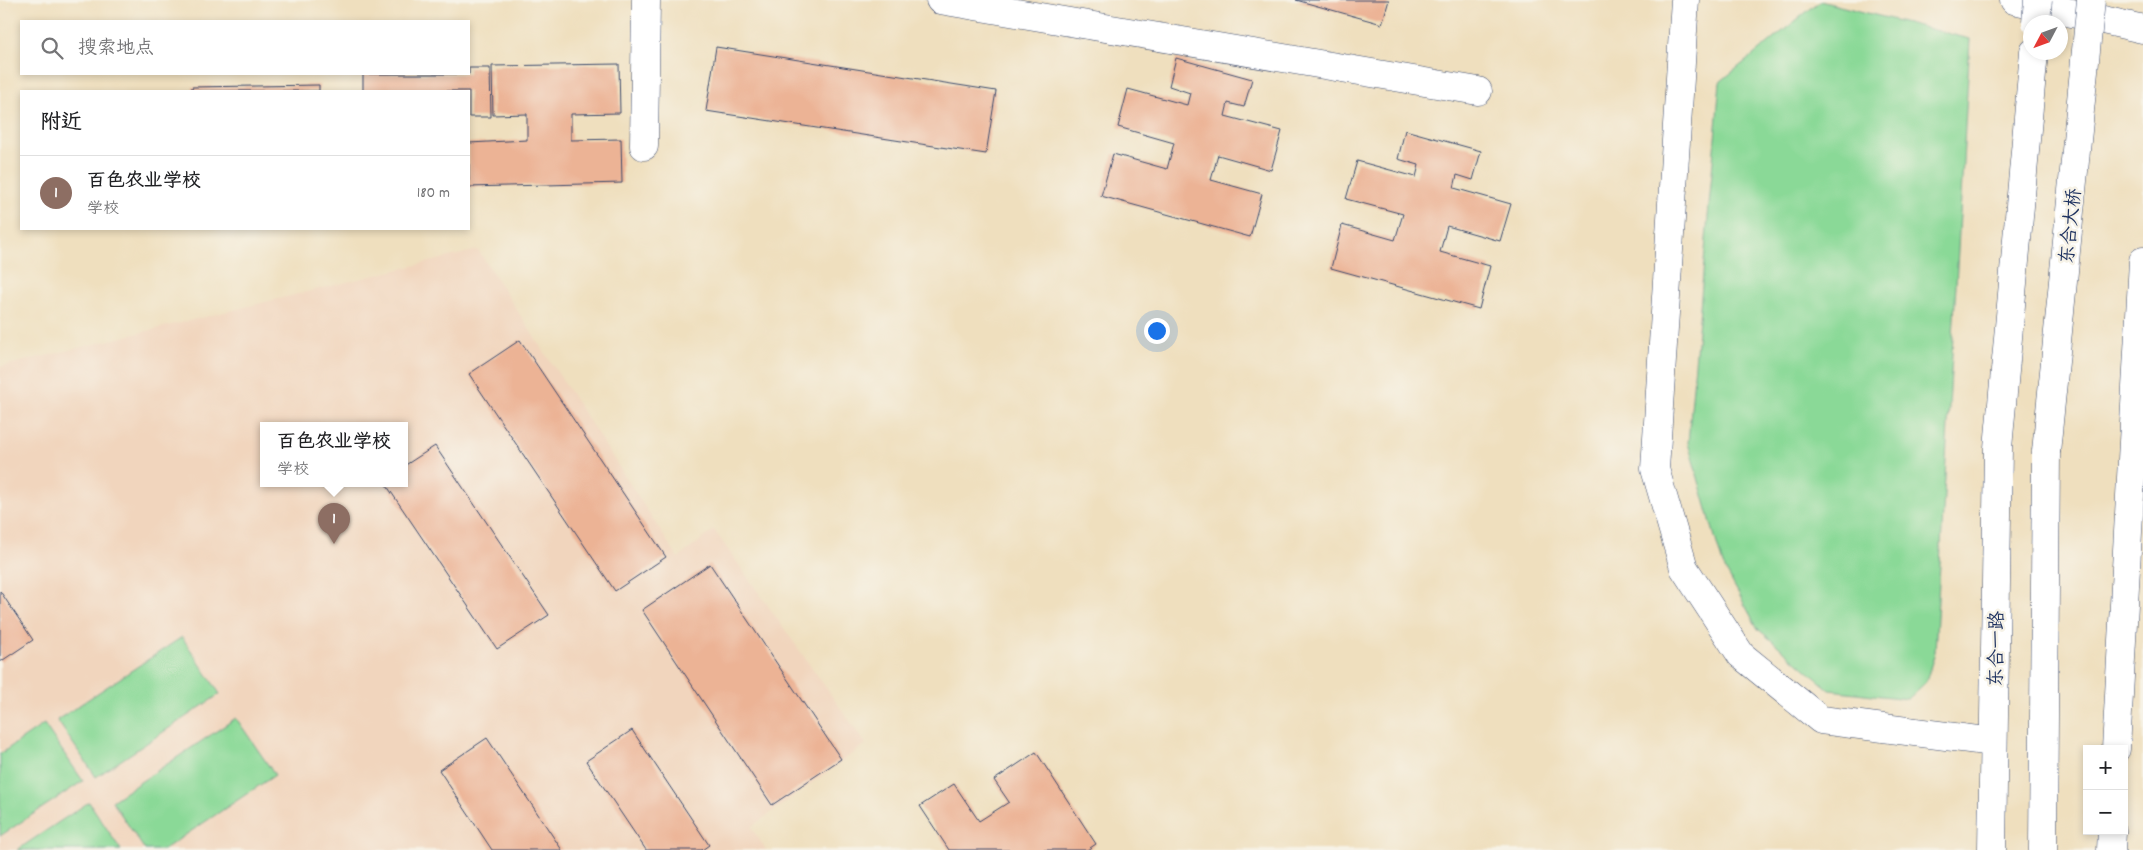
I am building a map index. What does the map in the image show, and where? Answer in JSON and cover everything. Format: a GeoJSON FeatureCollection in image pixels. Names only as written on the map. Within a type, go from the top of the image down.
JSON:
{"type":"FeatureCollection","features":[{"type":"Feature","properties":{"kind":"main road"},"geometry":{"type":"LineString","coordinates":[[644,146],[646,0]]}},
{"type":"Feature","properties":{"kind":"main road"},"geometry":{"type":"LineString","coordinates":[[940,0],[1478,91]]}},
{"type":"Feature","properties":{"kind":"main road"},"geometry":{"type":"LineString","coordinates":[[1685,0],[1655,469],[1684,568],[1741,655],[1821,720],[1994,742]]}},
{"type":"Feature","properties":{"kind":"main road"},"geometry":{"type":"LineString","coordinates":[[2014,0],[2143,29]]}},
{"type":"Feature","properties":{"kind":"main road"},"geometry":{"type":"LineString","coordinates":[[2037,15],[2038,0]]}},
{"type":"Feature","properties":{"kind":"main road","name":"东合大桥"},"geometry":{"type":"LineString","coordinates":[[2043,850],[2046,452],[2091,0]]}},
{"type":"Feature","properties":{"kind":"main road","name":"东合一路"},"geometry":{"type":"LineString","coordinates":[[1992,850],[1998,448],[2033,60]]}},
{"type":"Feature","properties":{"kind":"main road"},"geometry":{"type":"LineString","coordinates":[[2116,745],[2143,261]]}},
{"type":"Feature","properties":{"kind":"main road"},"geometry":{"type":"LineString","coordinates":[[2111,850],[2112,835]]}},
{"type":"Feature","properties":{"kind":"shaded area"},"geometry":{"type":"Polygon","coordinates":[[[478,250],[678,558],[714,530],[866,744],[751,827],[766,850],[0,850],[0,367],[478,250]]]}},
{"type":"Feature","properties":{"kind":"green space"},"geometry":{"type":"Polygon","coordinates":[[[1820,1],[1970,39],[1935,652],[1926,682],[1908,699],[1830,690],[1758,629],[1723,565],[1688,443],[1720,82],[1820,1]]]}},
{"type":"Feature","properties":{"kind":"green space"},"geometry":{"type":"Polygon","coordinates":[[[182,637],[220,694],[96,777],[57,720],[182,637]]]}},
{"type":"Feature","properties":{"kind":"green space"},"geometry":{"type":"Polygon","coordinates":[[[236,718],[275,775],[163,850],[145,850],[112,801],[236,718]]]}},
{"type":"Feature","properties":{"kind":"green space"},"geometry":{"type":"Polygon","coordinates":[[[44,724],[83,781],[0,836],[0,754],[44,724]]]}},
{"type":"Feature","properties":{"kind":"green space"},"geometry":{"type":"Polygon","coordinates":[[[89,802],[121,850],[17,850],[89,802]]]}},
{"type":"Feature","properties":{"kind":"building"},"geometry":{"type":"Polygon","coordinates":[[[1296,0],[1389,0],[1382,24],[1296,0]]]}},
{"type":"Feature","properties":{"kind":"building"},"geometry":{"type":"Polygon","coordinates":[[[716,47],[996,91],[986,154],[706,111],[716,47]]]}},
{"type":"Feature","properties":{"kind":"building"},"geometry":{"type":"Polygon","coordinates":[[[1176,58],[1252,79],[1244,107],[1228,103],[1225,116],[1282,131],[1271,170],[1218,155],[1211,180],[1262,194],[1250,237],[1101,196],[1113,154],[1167,169],[1174,143],[1118,127],[1128,89],[1187,105],[1190,93],[1169,86],[1176,58]]]}},
{"type":"Feature","properties":{"kind":"building"},"geometry":{"type":"Polygon","coordinates":[[[619,64],[620,113],[571,114],[571,140],[621,139],[622,183],[470,187],[470,143],[527,140],[527,114],[493,115],[492,66],[619,64]]]}},
{"type":"Feature","properties":{"kind":"building"},"geometry":{"type":"Polygon","coordinates":[[[470,68],[490,68],[491,117],[470,117],[470,90],[363,90],[363,75],[470,75],[470,68]]]}},
{"type":"Feature","properties":{"kind":"building"},"geometry":{"type":"Polygon","coordinates":[[[319,85],[319,90],[192,90],[192,87],[319,85]]]}},
{"type":"Feature","properties":{"kind":"building"},"geometry":{"type":"Polygon","coordinates":[[[1405,130],[1481,151],[1473,180],[1457,175],[1454,188],[1511,204],[1500,241],[1447,226],[1440,252],[1490,266],[1479,309],[1331,268],[1342,225],[1395,240],[1403,214],[1346,199],[1357,161],[1416,177],[1419,165],[1398,159],[1405,130]]]}},
{"type":"Feature","properties":{"kind":"building"},"geometry":{"type":"Polygon","coordinates":[[[520,340],[666,557],[615,591],[469,374],[520,340]]]}},
{"type":"Feature","properties":{"kind":"building"},"geometry":{"type":"Polygon","coordinates":[[[435,446],[549,615],[497,649],[388,487],[408,487],[408,463],[435,446]]]}},
{"type":"Feature","properties":{"kind":"building"},"geometry":{"type":"Polygon","coordinates":[[[710,564],[841,759],[772,805],[642,610],[710,564]]]}},
{"type":"Feature","properties":{"kind":"building"},"geometry":{"type":"Polygon","coordinates":[[[0,591],[33,640],[0,662],[0,591]]]}},
{"type":"Feature","properties":{"kind":"building"},"geometry":{"type":"Polygon","coordinates":[[[632,730],[709,845],[702,850],[646,850],[586,761],[632,730]]]}},
{"type":"Feature","properties":{"kind":"building"},"geometry":{"type":"Polygon","coordinates":[[[487,738],[562,850],[492,850],[439,770],[487,738]]]}},
{"type":"Feature","properties":{"kind":"building"},"geometry":{"type":"Polygon","coordinates":[[[1036,752],[1096,844],[1087,850],[949,850],[920,806],[954,784],[979,821],[1009,802],[994,780],[1036,752]]]}},
{"type":"Feature","properties":{"kind":"place","name":"百色农业学校"},"geometry":{"type":"Point","coordinates":[334,544]}}]}
